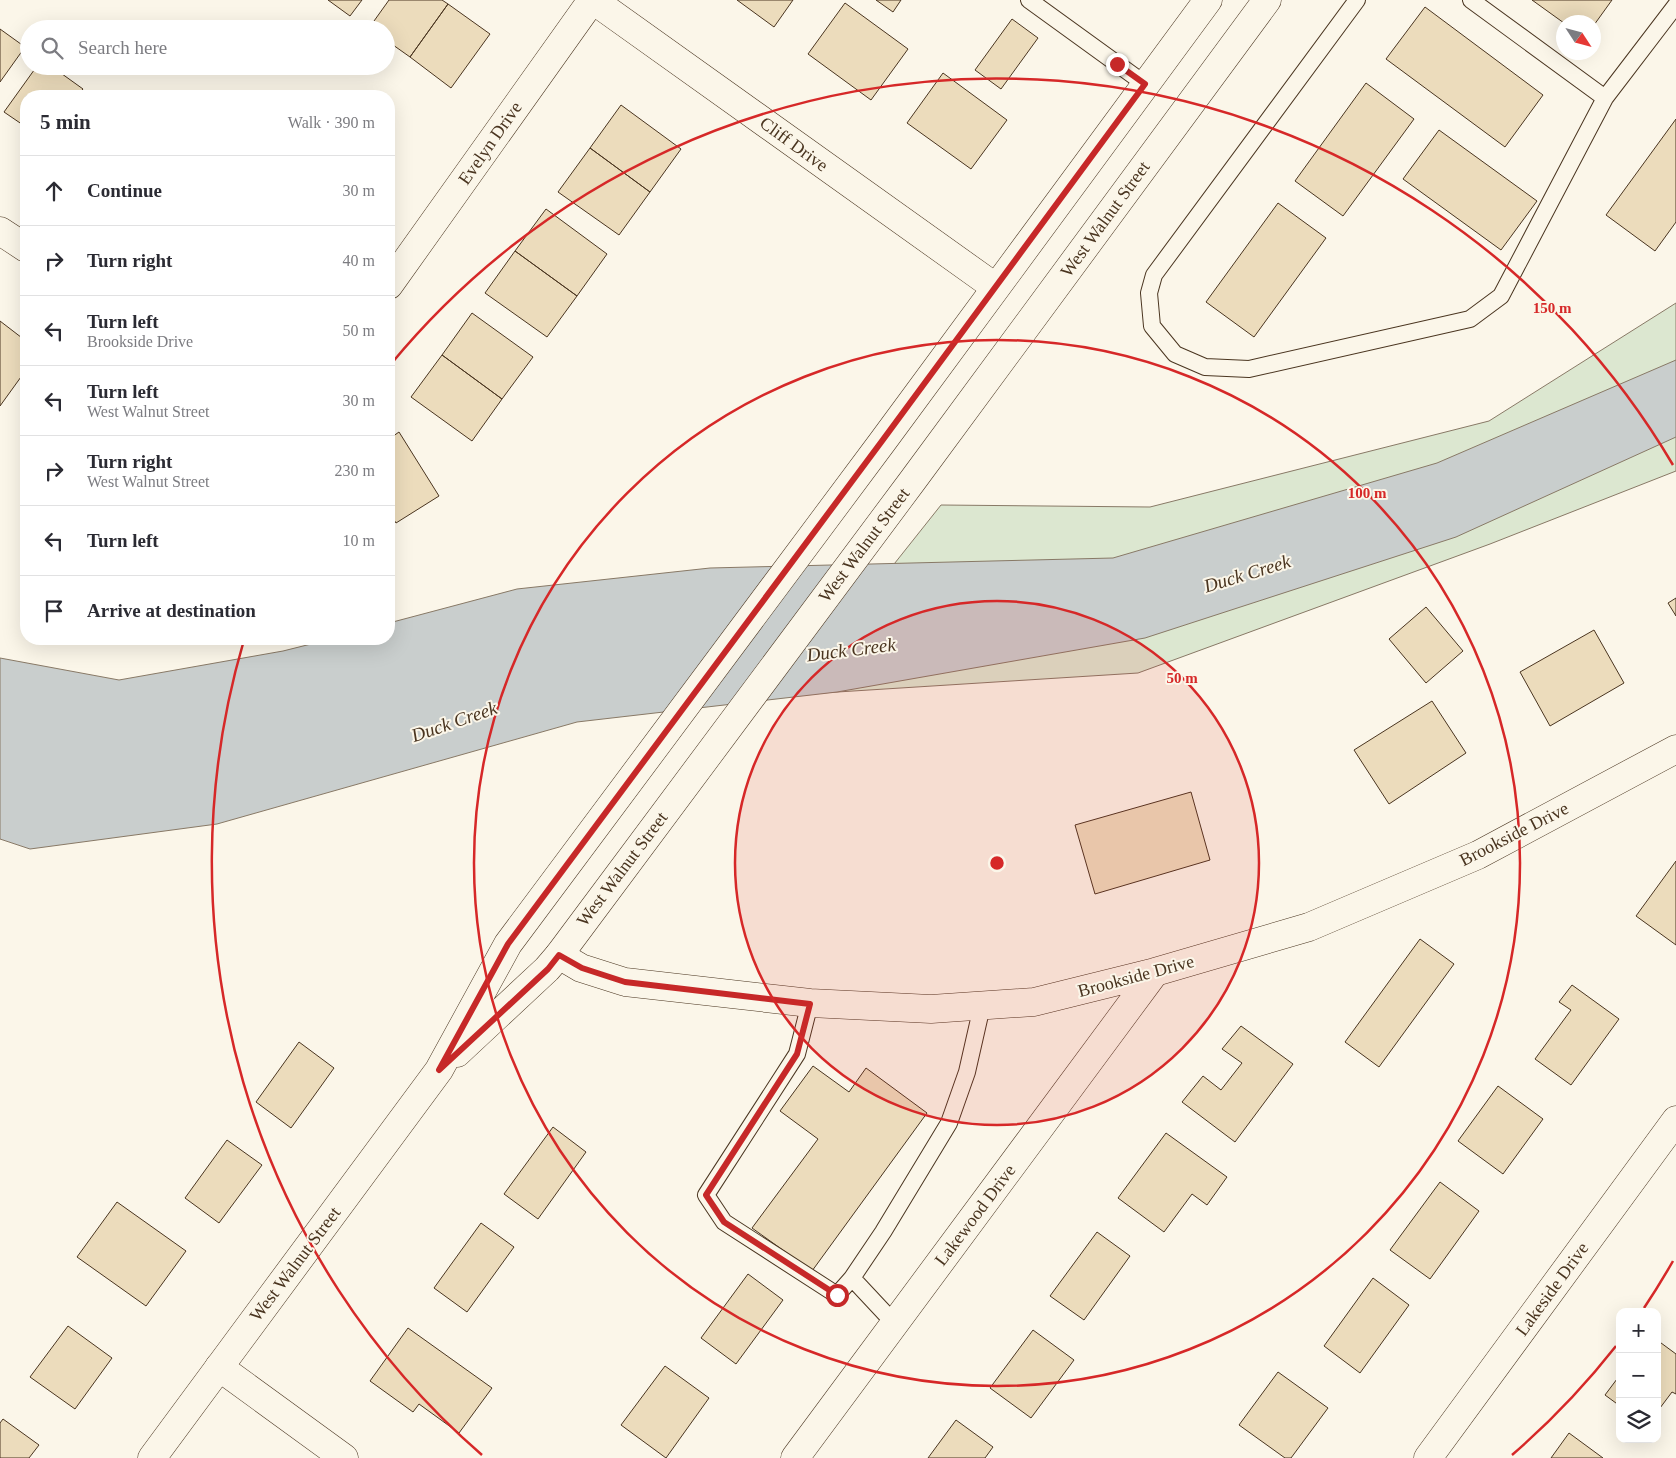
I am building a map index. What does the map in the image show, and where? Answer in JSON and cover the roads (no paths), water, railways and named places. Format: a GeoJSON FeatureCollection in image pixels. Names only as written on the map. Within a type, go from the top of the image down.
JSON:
{"type":"FeatureCollection","features":[{"type":"Feature","properties":{"kind":"street","name":"Evelyn Drive"},"geometry":{"type":"LineString","coordinates":[[395,277],[593,0]]}},
{"type":"Feature","properties":{"kind":"street","name":"Cliff Drive"},"geometry":{"type":"LineString","coordinates":[[593,0],[995,287]]}},
{"type":"Feature","properties":{"kind":"street","name":"West Walnut Street"},"geometry":{"type":"LineString","coordinates":[[152,1458],[439,1070],[508,944],[1208,0]]}},
{"type":"Feature","properties":{"kind":"street","name":"West Walnut Street"},"geometry":{"type":"LineString","coordinates":[[439,1070],[548,969],[559,955],[1266,0]]}},
{"type":"Feature","properties":{"kind":"street"},"geometry":{"type":"LineString","coordinates":[[0,231],[20,244]]}},
{"type":"Feature","properties":{"kind":"street","name":"Brookside Drive"},"geometry":{"type":"LineString","coordinates":[[559,955],[582,968],[625,982],[810,1004],[931,1009],[1034,1002],[1155,972],[1309,927],[1478,854],[1676,749]]}},
{"type":"Feature","properties":{"kind":"street","name":"Lakewood Drive"},"geometry":{"type":"LineString","coordinates":[[795,1458],[1155,972]]}},
{"type":"Feature","properties":{"kind":"street","name":"Lakeside Drive"},"geometry":{"type":"LineString","coordinates":[[1428,1458],[1676,1120]]}},
{"type":"Feature","properties":{"kind":"street"},"geometry":{"type":"LineString","coordinates":[[219,1367],[344,1458]]}},
{"type":"Feature","properties":{"kind":"lane"},"geometry":{"type":"LineString","coordinates":[[1029,0],[1145,84]]}},
{"type":"Feature","properties":{"kind":"lane"},"geometry":{"type":"LineString","coordinates":[[1357,0],[1154,275],[1149,293],[1152,326],[1174,354],[1205,367],[1249,369],[1470,319],[1501,296],[1605,98],[1676,5]]}},
{"type":"Feature","properties":{"kind":"lane"},"geometry":{"type":"LineString","coordinates":[[1471,0],[1605,98]]}},
{"type":"Feature","properties":{"kind":"lane"},"geometry":{"type":"LineString","coordinates":[[810,1004],[797,1054],[706,1195],[724,1222],[837,1295],[852,1278],[883,1232],[949,1123],[967,1072],[982,1006]]}},
{"type":"Feature","properties":{"kind":"lane"},"geometry":{"type":"LineString","coordinates":[[852,1278],[895,1324]]}},
{"type":"Feature","properties":{"kind":"water","name":"Duck Creek"},"geometry":{"type":"Polygon","coordinates":[[[1676,360],[1676,437],[1456,537],[1145,638],[837,692],[577,722],[217,824],[30,849],[0,839],[0,658],[119,680],[283,651],[307,645],[395,645],[395,621],[517,589],[710,568],[1113,558],[1437,463],[1676,360]]]}}]}
